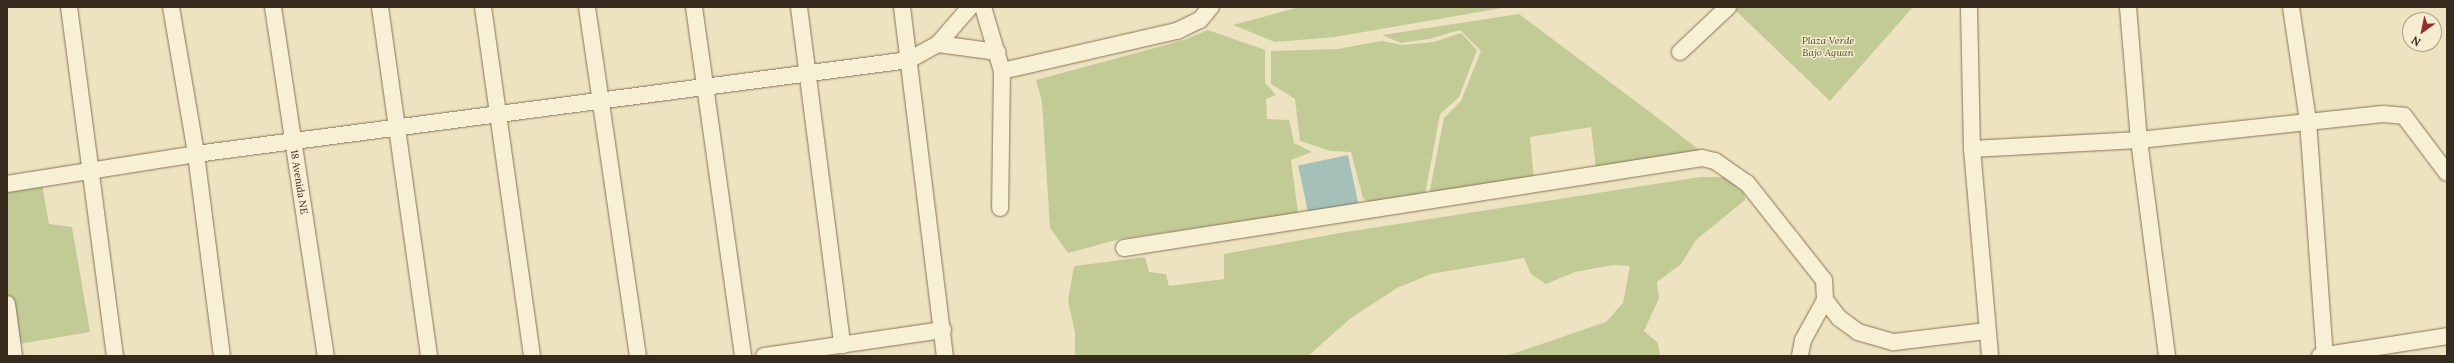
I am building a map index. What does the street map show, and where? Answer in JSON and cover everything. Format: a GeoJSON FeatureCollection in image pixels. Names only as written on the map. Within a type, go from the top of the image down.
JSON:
{"type":"FeatureCollection","features":[{"type":"Feature","properties":{"kind":"street"},"geometry":{"type":"LineString","coordinates":[[69,7],[115,356]]}},
{"type":"Feature","properties":{"kind":"street"},"geometry":{"type":"LineString","coordinates":[[171,7],[196,154],[222,356]]}},
{"type":"Feature","properties":{"kind":"street","name":"18 Avenida NE"},"geometry":{"type":"LineString","coordinates":[[273,7],[326,356]]}},
{"type":"Feature","properties":{"kind":"street"},"geometry":{"type":"LineString","coordinates":[[380,7],[429,356]]}},
{"type":"Feature","properties":{"kind":"street"},"geometry":{"type":"LineString","coordinates":[[483,7],[532,356]]}},
{"type":"Feature","properties":{"kind":"street"},"geometry":{"type":"LineString","coordinates":[[587,7],[638,356]]}},
{"type":"Feature","properties":{"kind":"street"},"geometry":{"type":"LineString","coordinates":[[694,7],[742,356]]}},
{"type":"Feature","properties":{"kind":"street"},"geometry":{"type":"LineString","coordinates":[[799,7],[842,345]]}},
{"type":"Feature","properties":{"kind":"street"},"geometry":{"type":"LineString","coordinates":[[902,7],[945,356]]}},
{"type":"Feature","properties":{"kind":"street"},"geometry":{"type":"LineString","coordinates":[[7,184],[196,154],[909,60],[938,44],[970,7]]}},
{"type":"Feature","properties":{"kind":"street"},"geometry":{"type":"LineString","coordinates":[[983,7],[1002,71],[1000,208]]}},
{"type":"Feature","properties":{"kind":"street"},"geometry":{"type":"LineString","coordinates":[[1002,71],[1177,30],[1200,20],[1212,7]]}},
{"type":"Feature","properties":{"kind":"street"},"geometry":{"type":"LineString","coordinates":[[1680,52],[1728,7]]}},
{"type":"Feature","properties":{"kind":"street"},"geometry":{"type":"LineString","coordinates":[[1968,7],[1972,149],[1986,331],[1990,356]]}},
{"type":"Feature","properties":{"kind":"street"},"geometry":{"type":"LineString","coordinates":[[2128,7],[2139,140],[2167,356]]}},
{"type":"Feature","properties":{"kind":"street"},"geometry":{"type":"LineString","coordinates":[[2291,7],[2308,121],[2325,356]]}},
{"type":"Feature","properties":{"kind":"street"},"geometry":{"type":"LineString","coordinates":[[938,44],[997,52]]}},
{"type":"Feature","properties":{"kind":"street"},"geometry":{"type":"LineString","coordinates":[[1972,149],[2139,140],[2383,114],[2404,116],[2447,173]]}},
{"type":"Feature","properties":{"kind":"street"},"geometry":{"type":"LineString","coordinates":[[1124,248],[1702,158],[1715,161],[1733,171],[1758,195],[1824,280],[1825,300],[1803,340],[1800,356]]}},
{"type":"Feature","properties":{"kind":"street"},"geometry":{"type":"LineString","coordinates":[[1825,300],[1839,318],[1858,332],[1894,342],[1986,331]]}},
{"type":"Feature","properties":{"kind":"street"},"geometry":{"type":"LineString","coordinates":[[7,304],[14,356]]}},
{"type":"Feature","properties":{"kind":"street"},"geometry":{"type":"LineString","coordinates":[[764,356],[943,330]]}},
{"type":"Feature","properties":{"kind":"street"},"geometry":{"type":"LineString","coordinates":[[2320,356],[2396,351],[2447,336]]}},
{"type":"Feature","properties":{"kind":"green space"},"geometry":{"type":"Polygon","coordinates":[[[1300,7],[1508,7],[1335,37],[1275,42],[1233,25],[1300,7]]]}},
{"type":"Feature","properties":{"kind":"green space","name":"Plaza Verde Bajo Aguan"},"geometry":{"type":"Polygon","coordinates":[[[1735,7],[1913,7],[1830,101],[1734,9],[1735,7]]]}},
{"type":"Feature","properties":{"kind":"green space"},"geometry":{"type":"Polygon","coordinates":[[[1519,14],[1706,155],[1596,168],[1591,127],[1530,137],[1534,179],[1429,195],[1444,118],[1461,101],[1481,51],[1460,30],[1429,39],[1401,43],[1382,35],[1519,14]]]}},
{"type":"Feature","properties":{"kind":"green space"},"geometry":{"type":"Polygon","coordinates":[[[1208,30],[1265,50],[1265,83],[1276,95],[1266,99],[1267,119],[1289,120],[1294,143],[1312,152],[1291,160],[1298,213],[1120,239],[1068,253],[1050,228],[1042,102],[1036,80],[1184,40],[1208,30]]]}},
{"type":"Feature","properties":{"kind":"green space"},"geometry":{"type":"Polygon","coordinates":[[[1461,33],[1477,50],[1459,97],[1440,114],[1425,194],[1371,204],[1363,198],[1351,152],[1331,151],[1300,141],[1295,99],[1271,84],[1271,51],[1338,49],[1381,41],[1403,45],[1434,42],[1461,33]]]}},
{"type":"Feature","properties":{"kind":"green space"},"geometry":{"type":"Polygon","coordinates":[[[40,173],[49,224],[72,227],[90,332],[7,346],[7,178],[40,173]]]}},
{"type":"Feature","properties":{"kind":"green space"},"geometry":{"type":"Polygon","coordinates":[[[1700,177],[1726,177],[1744,193],[1745,200],[1696,240],[1681,264],[1657,282],[1659,298],[1644,331],[1658,343],[1660,356],[1506,356],[1606,322],[1623,303],[1630,266],[1613,265],[1575,272],[1546,284],[1531,274],[1524,258],[1431,274],[1397,288],[1351,318],[1308,356],[1075,356],[1075,332],[1068,301],[1074,266],[1145,257],[1149,272],[1166,274],[1169,286],[1224,279],[1224,254],[1340,233],[1700,177]]]}},
{"type":"Feature","properties":{"kind":"water"},"geometry":{"type":"Polygon","coordinates":[[[1348,155],[1358,203],[1308,214],[1298,166],[1348,155]]]}}]}
